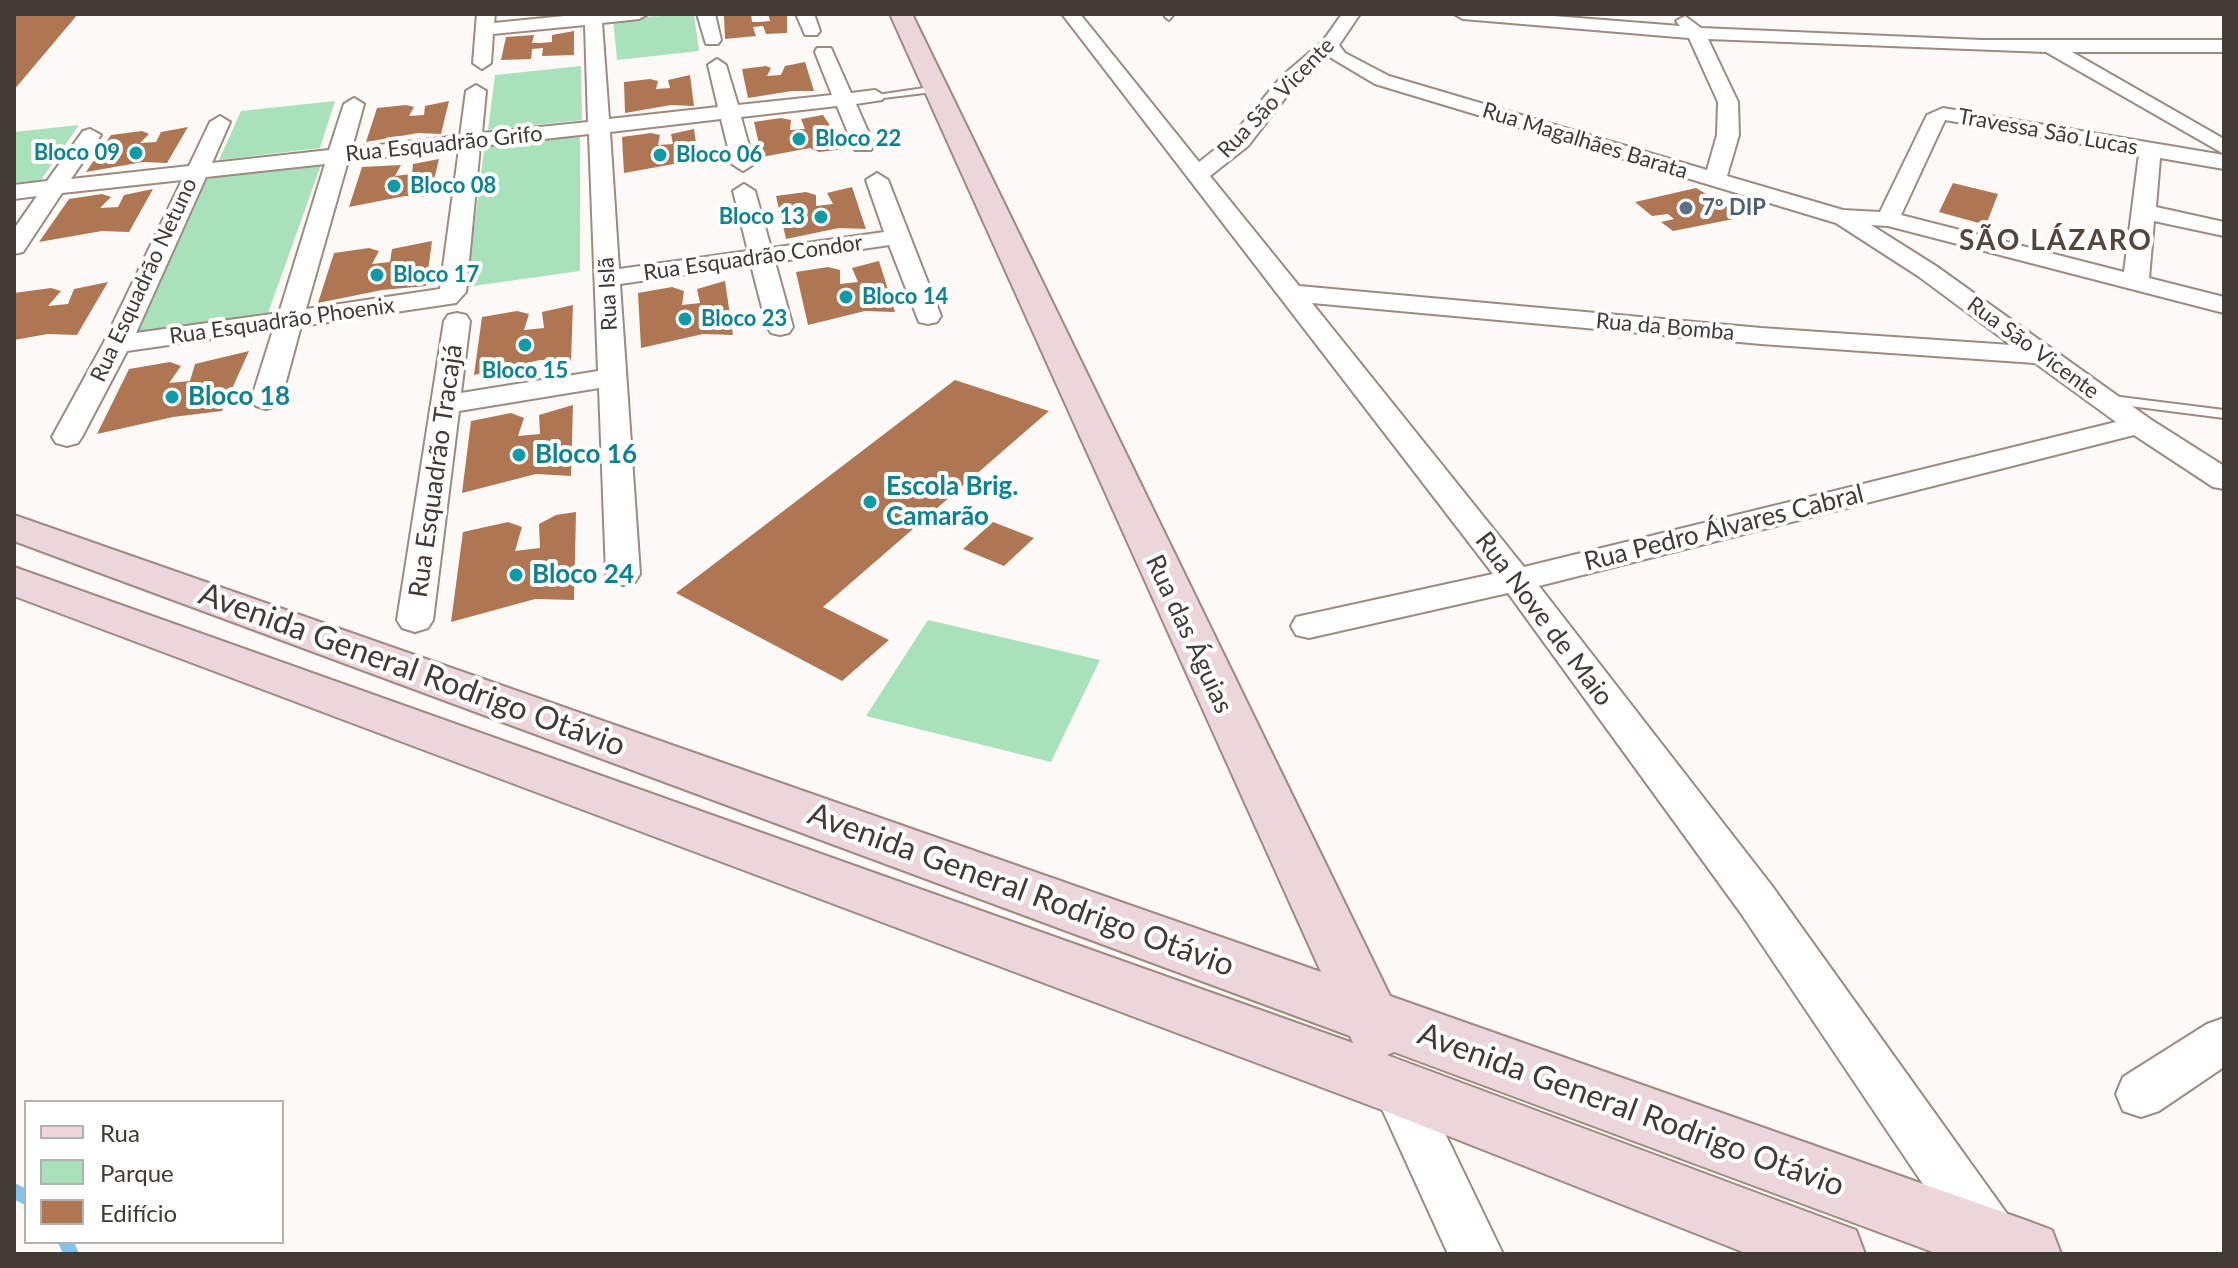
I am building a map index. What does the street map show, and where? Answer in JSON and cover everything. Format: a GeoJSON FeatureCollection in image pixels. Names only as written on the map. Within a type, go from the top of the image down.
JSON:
{"type":"FeatureCollection","features":[{"type":"Feature","properties":{"kind":"street"},"geometry":{"type":"LineString","coordinates":[[482,63],[485,22],[639,14]]}},
{"type":"Feature","properties":{"kind":"street"},"geometry":{"type":"LineString","coordinates":[[706,14],[712,40]]}},
{"type":"Feature","properties":{"kind":"street","name":"Rua das Águias"},"geometry":{"type":"LineString","coordinates":[[901,14],[1371,1017],[1397,1087],[1476,1254]]}},
{"type":"Feature","properties":{"kind":"street","name":"Rua Nove de Maio"},"geometry":{"type":"LineString","coordinates":[[1071,14],[1516,580],[1756,899],[2011,1248]]}},
{"type":"Feature","properties":{"kind":"street","name":"Rua São Vicente"},"geometry":{"type":"LineString","coordinates":[[1196,176],[1240,141],[1289,80],[1330,45],[1351,14]]}},
{"type":"Feature","properties":{"kind":"street"},"geometry":{"type":"LineString","coordinates":[[1463,14],[1697,35],[2050,46],[2224,46]]}},
{"type":"Feature","properties":{"kind":"street"},"geometry":{"type":"LineString","coordinates":[[1678,14],[1697,35],[1728,102],[1728,135],[1715,180]]}},
{"type":"Feature","properties":{"kind":"street","name":"Rua Islã"},"geometry":{"type":"LineString","coordinates":[[593,16],[623,574]]}},
{"type":"Feature","properties":{"kind":"street","name":"Rua Magalhães Barata"},"geometry":{"type":"LineString","coordinates":[[1330,45],[1338,57],[1382,80],[1841,217],[1888,219],[2224,305]]}},
{"type":"Feature","properties":{"kind":"street"},"geometry":{"type":"LineString","coordinates":[[2050,46],[2224,148]]}},
{"type":"Feature","properties":{"kind":"street"},"geometry":{"type":"LineString","coordinates":[[824,52],[863,145]]}},
{"type":"Feature","properties":{"kind":"street"},"geometry":{"type":"LineString","coordinates":[[717,65],[743,164]]}},
{"type":"Feature","properties":{"kind":"street","name":"Rua Esquadrão Tracajá"},"geometry":{"type":"LineString","coordinates":[[415,620],[447,404],[453,292],[476,91]]}},
{"type":"Feature","properties":{"kind":"street","name":"Rua Esquadrão Grifo"},"geometry":{"type":"LineString","coordinates":[[14,192],[875,96]]}},
{"type":"Feature","properties":{"kind":"street"},"geometry":{"type":"LineString","coordinates":[[266,400],[354,104]]}},
{"type":"Feature","properties":{"kind":"street","name":"Travessa São Lucas"},"geometry":{"type":"LineString","coordinates":[[1888,219],[1937,115],[1964,115],[2224,162]]}},
{"type":"Feature","properties":{"kind":"street","name":"Rua Esquadrão Netuno"},"geometry":{"type":"LineString","coordinates":[[67,437],[117,344],[220,122]]}},
{"type":"Feature","properties":{"kind":"street"},"geometry":{"type":"LineString","coordinates":[[14,247],[90,135]]}},
{"type":"Feature","properties":{"kind":"street"},"geometry":{"type":"LineString","coordinates":[[2136,281],[2150,151]]}},
{"type":"Feature","properties":{"kind":"street"},"geometry":{"type":"LineString","coordinates":[[877,180],[928,316]]}},
{"type":"Feature","properties":{"kind":"street"},"geometry":{"type":"LineString","coordinates":[[744,191],[780,327]]}},
{"type":"Feature","properties":{"kind":"street"},"geometry":{"type":"LineString","coordinates":[[2144,212],[2224,229]]}},
{"type":"Feature","properties":{"kind":"street","name":"Rua São Vicente"},"geometry":{"type":"LineString","coordinates":[[1841,217],[1927,271],[2139,425],[2224,480]]}},
{"type":"Feature","properties":{"kind":"street","name":"Rua Esquadrão Condor"},"geometry":{"type":"LineString","coordinates":[[608,278],[898,237]]}},
{"type":"Feature","properties":{"kind":"street","name":"Rua da Bomba"},"geometry":{"type":"LineString","coordinates":[[1288,293],[1761,336],[2043,355]]}},
{"type":"Feature","properties":{"kind":"street","name":"Rua Esquadrão Phoenix"},"geometry":{"type":"LineString","coordinates":[[117,344],[289,320],[452,309]]}},
{"type":"Feature","properties":{"kind":"street"},"geometry":{"type":"LineString","coordinates":[[447,404],[612,377]]}},
{"type":"Feature","properties":{"kind":"street","name":"Rua Pedro Álvares Cabral"},"geometry":{"type":"LineString","coordinates":[[1309,626],[1516,580],[2139,425]]}},
{"type":"Feature","properties":{"kind":"street","name":"Avenida General Rodrigo Otávio"},"geometry":{"type":"LineString","coordinates":[[14,527],[2011,1248]]}},
{"type":"Feature","properties":{"kind":"street","name":"Avenida General Rodrigo Otávio"},"geometry":{"type":"LineString","coordinates":[[14,581],[1397,1087],[1832,1254]]}},
{"type":"Feature","properties":{"kind":"street"},"geometry":{"type":"LineString","coordinates":[[850,887],[881,840]]}},
{"type":"Feature","properties":{"kind":"street"},"geometry":{"type":"LineString","coordinates":[[2141,1094],[2224,1040]]}},
{"type":"Feature","properties":{"kind":"lane"},"geometry":{"type":"LineString","coordinates":[[875,96],[938,89]]}},
{"type":"Feature","properties":{"kind":"lane"},"geometry":{"type":"LineString","coordinates":[[2104,399],[2224,414]]}},
{"type":"Feature","properties":{"kind":"green space"},"geometry":{"type":"Polygon","coordinates":[[[694,14],[699,51],[617,60],[613,19],[694,14]]]}},
{"type":"Feature","properties":{"kind":"green space"},"geometry":{"type":"Polygon","coordinates":[[[581,66],[582,120],[488,130],[495,75],[581,66]]]}},
{"type":"Feature","properties":{"kind":"green space"},"geometry":{"type":"Polygon","coordinates":[[[335,101],[320,148],[219,160],[241,111],[335,101]]]}},
{"type":"Feature","properties":{"kind":"green space"},"geometry":{"type":"Polygon","coordinates":[[[79,125],[41,180],[14,183],[14,132],[79,125]]]}},
{"type":"Feature","properties":{"kind":"green space"},"geometry":{"type":"Polygon","coordinates":[[[580,133],[580,271],[466,287],[485,143],[580,133]]]}},
{"type":"Feature","properties":{"kind":"green space"},"geometry":{"type":"Polygon","coordinates":[[[321,165],[267,316],[116,337],[197,179],[321,165]]]}},
{"type":"Feature","properties":{"kind":"green space"},"geometry":{"type":"Polygon","coordinates":[[[928,620],[1100,660],[1051,762],[866,716],[928,620]]]}},
{"type":"Feature","properties":{"kind":"building"},"geometry":{"type":"Polygon","coordinates":[[[14,14],[78,14],[14,90],[14,14]]]}},
{"type":"Feature","properties":{"kind":"building"},"geometry":{"type":"Polygon","coordinates":[[[751,14],[752,22],[759,22],[770,21],[768,14],[787,14],[787,33],[766,34],[763,26],[753,27],[756,36],[725,39],[724,16],[751,14]]]}},
{"type":"Feature","properties":{"kind":"building"},"geometry":{"type":"Polygon","coordinates":[[[574,31],[574,55],[542,56],[543,48],[532,49],[531,59],[501,60],[506,37],[534,35],[532,43],[552,42],[552,35],[574,31]]]}},
{"type":"Feature","properties":{"kind":"building"},"geometry":{"type":"Polygon","coordinates":[[[805,62],[814,91],[748,98],[742,69],[766,66],[771,68],[767,76],[781,75],[785,66],[805,62]]]}},
{"type":"Feature","properties":{"kind":"building"},"geometry":{"type":"Polygon","coordinates":[[[690,75],[694,106],[671,105],[625,113],[624,82],[650,79],[658,81],[656,89],[670,88],[668,80],[690,75]]]}},
{"type":"Feature","properties":{"kind":"building"},"geometry":{"type":"Polygon","coordinates":[[[449,101],[441,134],[418,133],[366,142],[377,108],[406,105],[414,107],[409,116],[424,115],[425,106],[449,101]]]}},
{"type":"Feature","properties":{"kind":"building","name":"Bloco 22"},"geometry":{"type":"Polygon","coordinates":[[[823,115],[846,149],[819,152],[810,148],[762,157],[754,122],[781,118],[791,120],[790,130],[805,129],[801,119],[823,115]]]}},
{"type":"Feature","properties":{"kind":"building","name":"Bloco 09"},"geometry":{"type":"Polygon","coordinates":[[[188,127],[167,163],[143,162],[86,172],[111,135],[142,131],[149,134],[140,143],[156,142],[161,132],[188,127]]]}},
{"type":"Feature","properties":{"kind":"building","name":"Bloco 06"},"geometry":{"type":"Polygon","coordinates":[[[694,129],[699,165],[674,164],[624,173],[622,137],[651,133],[660,135],[658,145],[673,144],[671,134],[694,129]]]}},
{"type":"Feature","properties":{"kind":"building","name":"Bloco 08"},"geometry":{"type":"Polygon","coordinates":[[[439,159],[430,197],[405,196],[349,207],[362,167],[401,165],[395,176],[412,174],[413,164],[439,159]]]}},
{"type":"Feature","properties":{"kind":"building"},"geometry":{"type":"Polygon","coordinates":[[[1953,183],[1998,194],[1986,225],[1939,212],[1953,183]]]}},
{"type":"Feature","properties":{"kind":"building","name":"Bloco 13"},"geometry":{"type":"Polygon","coordinates":[[[852,187],[866,229],[839,228],[786,239],[776,196],[806,192],[816,195],[816,206],[833,204],[827,193],[852,187]]]}},
{"type":"Feature","properties":{"kind":"building","name":"7º DIP"},"geometry":{"type":"Polygon","coordinates":[[[1696,188],[1744,217],[1673,231],[1661,222],[1674,219],[1668,214],[1652,216],[1635,202],[1696,188]]]}},
{"type":"Feature","properties":{"kind":"building"},"geometry":{"type":"Polygon","coordinates":[[[153,189],[129,232],[102,231],[39,242],[69,199],[102,194],[111,197],[100,208],[118,207],[124,195],[153,189]]]}},
{"type":"Feature","properties":{"kind":"building","name":"Bloco 17"},"geometry":{"type":"Polygon","coordinates":[[[432,241],[426,286],[382,290],[318,303],[334,253],[369,248],[379,251],[372,264],[390,262],[392,249],[432,241]]]}},
{"type":"Feature","properties":{"kind":"building","name":"Bloco 14"},"geometry":{"type":"Polygon","coordinates":[[[879,261],[895,312],[865,311],[808,325],[796,272],[828,267],[840,270],[840,284],[858,282],[852,268],[879,261]]]}},
{"type":"Feature","properties":{"kind":"building","name":"Bloco 23"},"geometry":{"type":"Polygon","coordinates":[[[725,281],[733,335],[703,334],[641,348],[638,293],[672,287],[684,291],[682,305],[700,303],[697,289],[725,281]]]}},
{"type":"Feature","properties":{"kind":"building"},"geometry":{"type":"Polygon","coordinates":[[[108,282],[77,335],[48,334],[14,340],[14,293],[51,288],[61,291],[48,306],[68,304],[74,289],[108,282]]]}},
{"type":"Feature","properties":{"kind":"building","name":"Bloco 15"},"geometry":{"type":"Polygon","coordinates":[[[573,305],[571,361],[540,360],[474,375],[482,317],[517,311],[529,314],[524,330],[544,328],[542,312],[573,305]]]}},
{"type":"Feature","properties":{"kind":"building","name":"Bloco 18"},"geometry":{"type":"Polygon","coordinates":[[[249,351],[222,411],[173,417],[97,434],[129,369],[170,362],[181,366],[169,383],[190,381],[195,364],[249,351]]]}},
{"type":"Feature","properties":{"kind":"building","name":"Escola Brig. Camarão"},"geometry":{"type":"Polygon","coordinates":[[[955,380],[1049,411],[823,607],[889,640],[842,681],[676,593],[955,380]]]}},
{"type":"Feature","properties":{"kind":"building","name":"Bloco 16"},"geometry":{"type":"Polygon","coordinates":[[[573,405],[571,476],[536,474],[462,493],[471,421],[511,413],[524,418],[518,436],[540,434],[539,415],[573,405]]]}},
{"type":"Feature","properties":{"kind":"building","name":"Bloco 24"},"geometry":{"type":"Polygon","coordinates":[[[576,512],[574,600],[535,599],[451,622],[463,532],[508,522],[522,527],[515,551],[540,548],[539,524],[556,515],[576,512]]]}},
{"type":"Feature","properties":{"kind":"building"},"geometry":{"type":"Polygon","coordinates":[[[993,522],[1034,538],[1004,566],[963,549],[993,522]]]}},
{"type":"Feature","properties":{"kind":"waterway"},"geometry":{"type":"LineString","coordinates":[[14,1191],[24,1196]]}},
{"type":"Feature","properties":{"kind":"waterway"},"geometry":{"type":"LineString","coordinates":[[67,1244],[71,1254]]}},
{"type":"Feature","properties":{"kind":"place","name":"Bloco 22"},"geometry":{"type":"Point","coordinates":[799,139]}},
{"type":"Feature","properties":{"kind":"place","name":"Bloco 09"},"geometry":{"type":"Point","coordinates":[136,153]}},
{"type":"Feature","properties":{"kind":"place","name":"Bloco 06"},"geometry":{"type":"Point","coordinates":[660,155]}},
{"type":"Feature","properties":{"kind":"place","name":"Bloco 08"},"geometry":{"type":"Point","coordinates":[394,186]}},
{"type":"Feature","properties":{"kind":"place","name":"7º DIP"},"geometry":{"type":"Point","coordinates":[1686,208]}},
{"type":"Feature","properties":{"kind":"place","name":"Bloco 13"},"geometry":{"type":"Point","coordinates":[821,217]}},
{"type":"Feature","properties":{"kind":"place","name":"Bloco 17"},"geometry":{"type":"Point","coordinates":[377,275]}},
{"type":"Feature","properties":{"kind":"place","name":"Bloco 14"},"geometry":{"type":"Point","coordinates":[846,297]}},
{"type":"Feature","properties":{"kind":"place","name":"Bloco 23"},"geometry":{"type":"Point","coordinates":[685,319]}},
{"type":"Feature","properties":{"kind":"place","name":"Bloco 15"},"geometry":{"type":"Point","coordinates":[525,345]}},
{"type":"Feature","properties":{"kind":"place","name":"Bloco 18"},"geometry":{"type":"Point","coordinates":[172,397]}},
{"type":"Feature","properties":{"kind":"place","name":"Bloco 16"},"geometry":{"type":"Point","coordinates":[519,455]}},
{"type":"Feature","properties":{"kind":"place","name":"Escola Brig. Camarão"},"geometry":{"type":"Point","coordinates":[870,502]}},
{"type":"Feature","properties":{"kind":"place","name":"Bloco 24"},"geometry":{"type":"Point","coordinates":[516,575]}},
{"type":"Feature","properties":{"kind":"district","name":"SÃO LÁZARO"},"geometry":{"type":"Point","coordinates":[2056,241]}}]}
